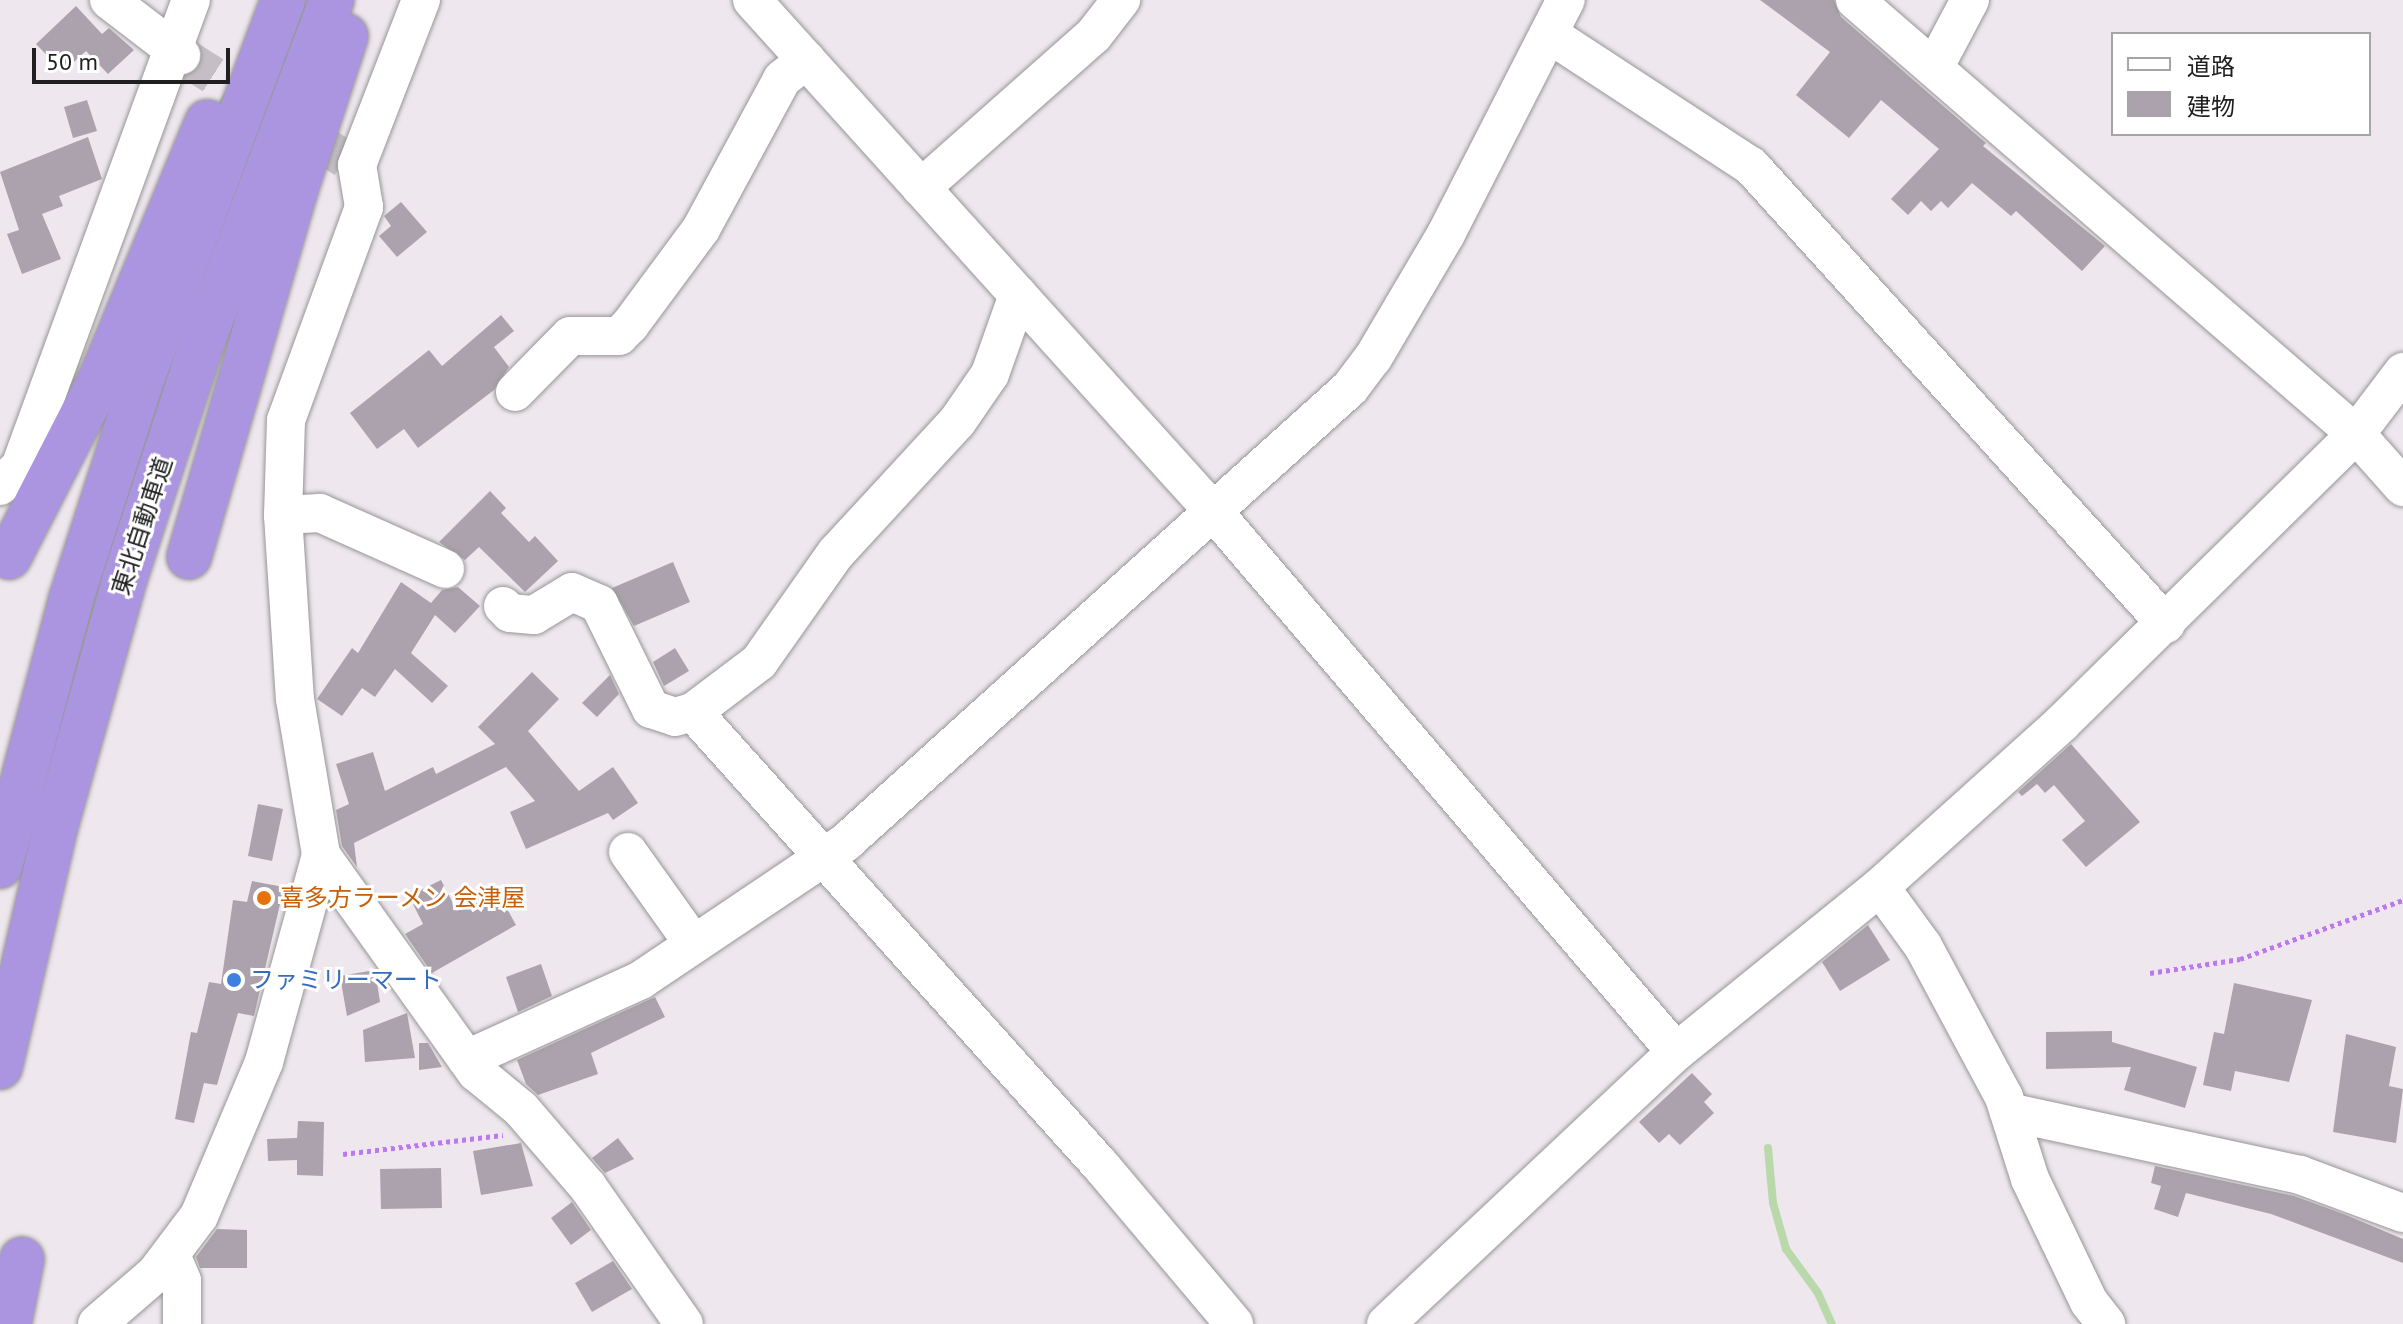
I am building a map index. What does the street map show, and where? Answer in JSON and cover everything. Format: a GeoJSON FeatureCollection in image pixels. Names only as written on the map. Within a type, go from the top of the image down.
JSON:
{"type":"FeatureCollection","features":[{"type":"Feature","properties":{"kind":"highway"},"geometry":{"type":"LineString","coordinates":[[9,557],[102,376],[257,0]]}},
{"type":"Feature","properties":{"kind":"highway","name":"東北自動車道"},"geometry":{"type":"LineString","coordinates":[[0,866],[71,599],[141,382],[283,0]]}},
{"type":"Feature","properties":{"kind":"highway","name":"東北自動車道"},"geometry":{"type":"LineString","coordinates":[[0,1067],[56,825],[125,578],[206,332],[332,0]]}},
{"type":"Feature","properties":{"kind":"highway"},"geometry":{"type":"LineString","coordinates":[[189,557],[295,192],[359,0]]}},
{"type":"Feature","properties":{"kind":"highway"},"geometry":{"type":"LineString","coordinates":[[9,1324],[22,1259]]}},
{"type":"Feature","properties":{"kind":"street"},"geometry":{"type":"LineString","coordinates":[[109,0],[175,52]]}},
{"type":"Feature","properties":{"kind":"street"},"geometry":{"type":"LineString","coordinates":[[0,486],[20,467],[118,210],[191,0]]}},
{"type":"Feature","properties":{"kind":"street"},"geometry":{"type":"LineString","coordinates":[[97,1324],[172,1257],[199,1216],[264,1062],[321,855],[295,699],[283,515],[286,420],[364,207],[351,162],[421,0]]}},
{"type":"Feature","properties":{"kind":"street"},"geometry":{"type":"LineString","coordinates":[[752,0],[1212,510],[1676,1052]]}},
{"type":"Feature","properties":{"kind":"street"},"geometry":{"type":"LineString","coordinates":[[921,188],[1093,36],[1121,0]]}},
{"type":"Feature","properties":{"kind":"street"},"geometry":{"type":"LineString","coordinates":[[467,1059],[641,980],[693,943],[728,927],[826,856],[1350,388],[1373,358],[1446,234],[1566,0]]}},
{"type":"Feature","properties":{"kind":"street"},"geometry":{"type":"LineString","coordinates":[[1855,0],[2356,434],[2403,487]]}},
{"type":"Feature","properties":{"kind":"street"},"geometry":{"type":"LineString","coordinates":[[1934,68],[1970,0]]}},
{"type":"Feature","properties":{"kind":"street"},"geometry":{"type":"LineString","coordinates":[[1549,34],[1751,166],[2166,624]]}},
{"type":"Feature","properties":{"kind":"street"},"geometry":{"type":"LineString","coordinates":[[515,392],[570,336],[619,336],[630,325],[701,229],[782,79],[806,60]]}},
{"type":"Feature","properties":{"kind":"street"},"geometry":{"type":"LineString","coordinates":[[503,606],[510,613],[534,615],[572,592],[583,595],[599,604],[651,709],[675,717],[693,712],[759,662],[836,553],[957,422],[990,374],[1018,295]]}},
{"type":"Feature","properties":{"kind":"street"},"geometry":{"type":"LineString","coordinates":[[1386,1324],[1676,1052],[1880,887],[2166,624],[2356,434],[2403,372]]}},
{"type":"Feature","properties":{"kind":"street"},"geometry":{"type":"LineString","coordinates":[[283,515],[320,513],[445,569]]}},
{"type":"Feature","properties":{"kind":"street"},"geometry":{"type":"LineString","coordinates":[[693,712],[826,856],[1234,1324]]}},
{"type":"Feature","properties":{"kind":"street"},"geometry":{"type":"LineString","coordinates":[[628,852],[693,943]]}},
{"type":"Feature","properties":{"kind":"street"},"geometry":{"type":"LineString","coordinates":[[321,855],[467,1059],[540,1131],[588,1187],[684,1324]]}},
{"type":"Feature","properties":{"kind":"street"},"geometry":{"type":"LineString","coordinates":[[1880,887],[1923,946],[2009,1112],[2030,1179],[2089,1302],[2106,1324]]}},
{"type":"Feature","properties":{"kind":"street"},"geometry":{"type":"LineString","coordinates":[[2009,1112],[2300,1175],[2403,1213]]}},
{"type":"Feature","properties":{"kind":"street"},"geometry":{"type":"LineString","coordinates":[[172,1257],[182,1281],[182,1324]]}},
{"type":"Feature","properties":{"kind":"path"},"geometry":{"type":"LineString","coordinates":[[2150,973],[2240,959],[2403,900]]}},
{"type":"Feature","properties":{"kind":"path"},"geometry":{"type":"LineString","coordinates":[[343,1154],[540,1131]]}},
{"type":"Feature","properties":{"kind":"building"},"geometry":{"type":"Polygon","coordinates":[[[1760,0],[1834,0],[1841,17],[1986,143],[1983,146],[2105,246],[2082,271],[2016,211],[2011,216],[1972,183],[1948,208],[1941,201],[1931,211],[1921,201],[1908,215],[1891,199],[1939,149],[1881,100],[1849,138],[1796,95],[1830,52],[1760,0]]]}},
{"type":"Feature","properties":{"kind":"building"},"geometry":{"type":"Polygon","coordinates":[[[76,6],[102,34],[109,28],[134,50],[108,74],[86,51],[63,72],[36,44],[76,6]]]}},
{"type":"Feature","properties":{"kind":"building"},"geometry":{"type":"Polygon","coordinates":[[[87,100],[97,131],[73,138],[64,107],[87,100]]]}},
{"type":"Feature","properties":{"kind":"building"},"geometry":{"type":"Polygon","coordinates":[[[88,137],[102,179],[59,196],[63,206],[42,214],[61,259],[22,274],[7,234],[19,230],[0,172],[88,137]]]}},
{"type":"Feature","properties":{"kind":"building"},"geometry":{"type":"Polygon","coordinates":[[[401,202],[427,232],[397,257],[379,236],[391,226],[384,216],[401,202]]]}},
{"type":"Feature","properties":{"kind":"building"},"geometry":{"type":"Polygon","coordinates":[[[501,315],[514,331],[494,347],[509,367],[494,390],[418,448],[404,429],[377,449],[350,413],[429,350],[442,366],[501,315]]]}},
{"type":"Feature","properties":{"kind":"building"},"geometry":{"type":"Polygon","coordinates":[[[490,491],[506,508],[501,513],[529,542],[535,536],[558,561],[525,592],[479,547],[465,560],[439,542],[490,491]]]}},
{"type":"Feature","properties":{"kind":"building"},"geometry":{"type":"Polygon","coordinates":[[[673,562],[690,602],[634,626],[612,588],[673,562]]]}},
{"type":"Feature","properties":{"kind":"building"},"geometry":{"type":"Polygon","coordinates":[[[401,582],[431,603],[442,590],[458,587],[480,606],[455,633],[435,615],[411,653],[448,686],[432,703],[395,669],[375,697],[362,688],[342,716],[317,699],[352,648],[358,653],[401,582]]]}},
{"type":"Feature","properties":{"kind":"building"},"geometry":{"type":"Polygon","coordinates":[[[675,648],[689,671],[664,686],[653,662],[675,648]]]}},
{"type":"Feature","properties":{"kind":"building"},"geometry":{"type":"Polygon","coordinates":[[[532,672],[559,699],[528,731],[579,791],[613,767],[638,803],[613,820],[608,813],[526,849],[510,812],[535,801],[506,767],[354,843],[357,867],[342,846],[336,810],[349,804],[336,764],[373,752],[385,791],[433,767],[436,774],[495,744],[478,727],[532,672]]]}},
{"type":"Feature","properties":{"kind":"building"},"geometry":{"type":"Polygon","coordinates":[[[610,675],[619,694],[597,717],[582,703],[610,675]]]}},
{"type":"Feature","properties":{"kind":"building"},"geometry":{"type":"Polygon","coordinates":[[[2071,744],[2140,822],[2086,867],[2062,840],[2085,821],[2054,785],[2045,793],[2037,784],[2022,796],[2018,792],[2071,744]]]}},
{"type":"Feature","properties":{"kind":"building"},"geometry":{"type":"Polygon","coordinates":[[[258,804],[283,809],[272,861],[248,856],[258,804]]]}},
{"type":"Feature","properties":{"kind":"building"},"geometry":{"type":"Polygon","coordinates":[[[441,880],[457,911],[496,889],[516,925],[432,973],[405,934],[423,924],[409,896],[441,880]]]}},
{"type":"Feature","properties":{"kind":"building"},"geometry":{"type":"Polygon","coordinates":[[[252,881],[284,887],[254,1016],[238,1013],[217,1085],[204,1083],[194,1123],[175,1119],[191,1032],[197,1033],[209,982],[221,984],[233,900],[247,902],[252,881]]]}},
{"type":"Feature","properties":{"kind":"building"},"geometry":{"type":"Polygon","coordinates":[[[1868,925],[1890,960],[1840,991],[1822,962],[1868,925]]]}},
{"type":"Feature","properties":{"kind":"building"},"geometry":{"type":"Polygon","coordinates":[[[541,964],[552,996],[518,1012],[506,977],[541,964]]]}},
{"type":"Feature","properties":{"kind":"building"},"geometry":{"type":"Polygon","coordinates":[[[375,970],[380,1002],[347,1016],[340,976],[375,970]]]}},
{"type":"Feature","properties":{"kind":"building"},"geometry":{"type":"Polygon","coordinates":[[[2234,983],[2312,1000],[2289,1082],[2235,1071],[2231,1091],[2203,1085],[2214,1032],[2224,1034],[2234,983]]]}},
{"type":"Feature","properties":{"kind":"building"},"geometry":{"type":"Polygon","coordinates":[[[655,997],[665,1017],[591,1053],[598,1074],[538,1095],[526,1084],[517,1060],[655,997]]]}},
{"type":"Feature","properties":{"kind":"building"},"geometry":{"type":"Polygon","coordinates":[[[407,1013],[415,1058],[365,1062],[363,1030],[407,1013]]]}},
{"type":"Feature","properties":{"kind":"building"},"geometry":{"type":"Polygon","coordinates":[[[2112,1031],[2112,1042],[2197,1067],[2185,1108],[2124,1090],[2131,1067],[2046,1069],[2046,1032],[2112,1031]]]}},
{"type":"Feature","properties":{"kind":"building"},"geometry":{"type":"Polygon","coordinates":[[[2346,1034],[2396,1047],[2389,1086],[2403,1089],[2396,1143],[2333,1132],[2346,1034]]]}},
{"type":"Feature","properties":{"kind":"building"},"geometry":{"type":"Polygon","coordinates":[[[419,1043],[428,1043],[442,1067],[419,1070],[419,1043]]]}},
{"type":"Feature","properties":{"kind":"building"},"geometry":{"type":"Polygon","coordinates":[[[1692,1073],[1712,1094],[1704,1102],[1714,1113],[1680,1145],[1669,1134],[1659,1143],[1639,1122],[1692,1073]]]}},
{"type":"Feature","properties":{"kind":"building"},"geometry":{"type":"Polygon","coordinates":[[[298,1121],[324,1122],[323,1176],[297,1175],[297,1160],[268,1161],[267,1139],[297,1138],[298,1121]]]}},
{"type":"Feature","properties":{"kind":"building"},"geometry":{"type":"Polygon","coordinates":[[[618,1138],[634,1159],[605,1173],[592,1158],[618,1138]]]}},
{"type":"Feature","properties":{"kind":"building"},"geometry":{"type":"Polygon","coordinates":[[[521,1143],[533,1186],[481,1195],[473,1151],[521,1143]]]}},
{"type":"Feature","properties":{"kind":"building"},"geometry":{"type":"Polygon","coordinates":[[[2155,1166],[2294,1196],[2346,1215],[2403,1239],[2403,1263],[2271,1214],[2186,1193],[2178,1217],[2154,1209],[2161,1186],[2151,1183],[2155,1166]]]}},
{"type":"Feature","properties":{"kind":"building"},"geometry":{"type":"Polygon","coordinates":[[[441,1168],[442,1208],[381,1209],[380,1169],[441,1168]]]}},
{"type":"Feature","properties":{"kind":"building"},"geometry":{"type":"Polygon","coordinates":[[[572,1202],[591,1230],[571,1245],[551,1218],[572,1202]]]}},
{"type":"Feature","properties":{"kind":"building"},"geometry":{"type":"Polygon","coordinates":[[[217,1229],[247,1230],[247,1268],[200,1268],[196,1257],[217,1229]]]}},
{"type":"Feature","properties":{"kind":"building"},"geometry":{"type":"Polygon","coordinates":[[[613,1261],[632,1289],[592,1312],[575,1283],[613,1261]]]}},
{"type":"Feature","properties":{"kind":"waterway"},"geometry":{"type":"LineString","coordinates":[[1768,1148],[1773,1203],[1786,1249],[1818,1293],[1832,1324]]}},
{"type":"Feature","properties":{"kind":"tunnel"},"geometry":{"type":"LineString","coordinates":[[181,55],[345,159]]}},
{"type":"Feature","properties":{"kind":"place","name":"喜多方ラーメン 会津屋"},"geometry":{"type":"Point","coordinates":[264,898]}},
{"type":"Feature","properties":{"kind":"place","name":"ファミリーマート"},"geometry":{"type":"Point","coordinates":[234,980]}}]}
